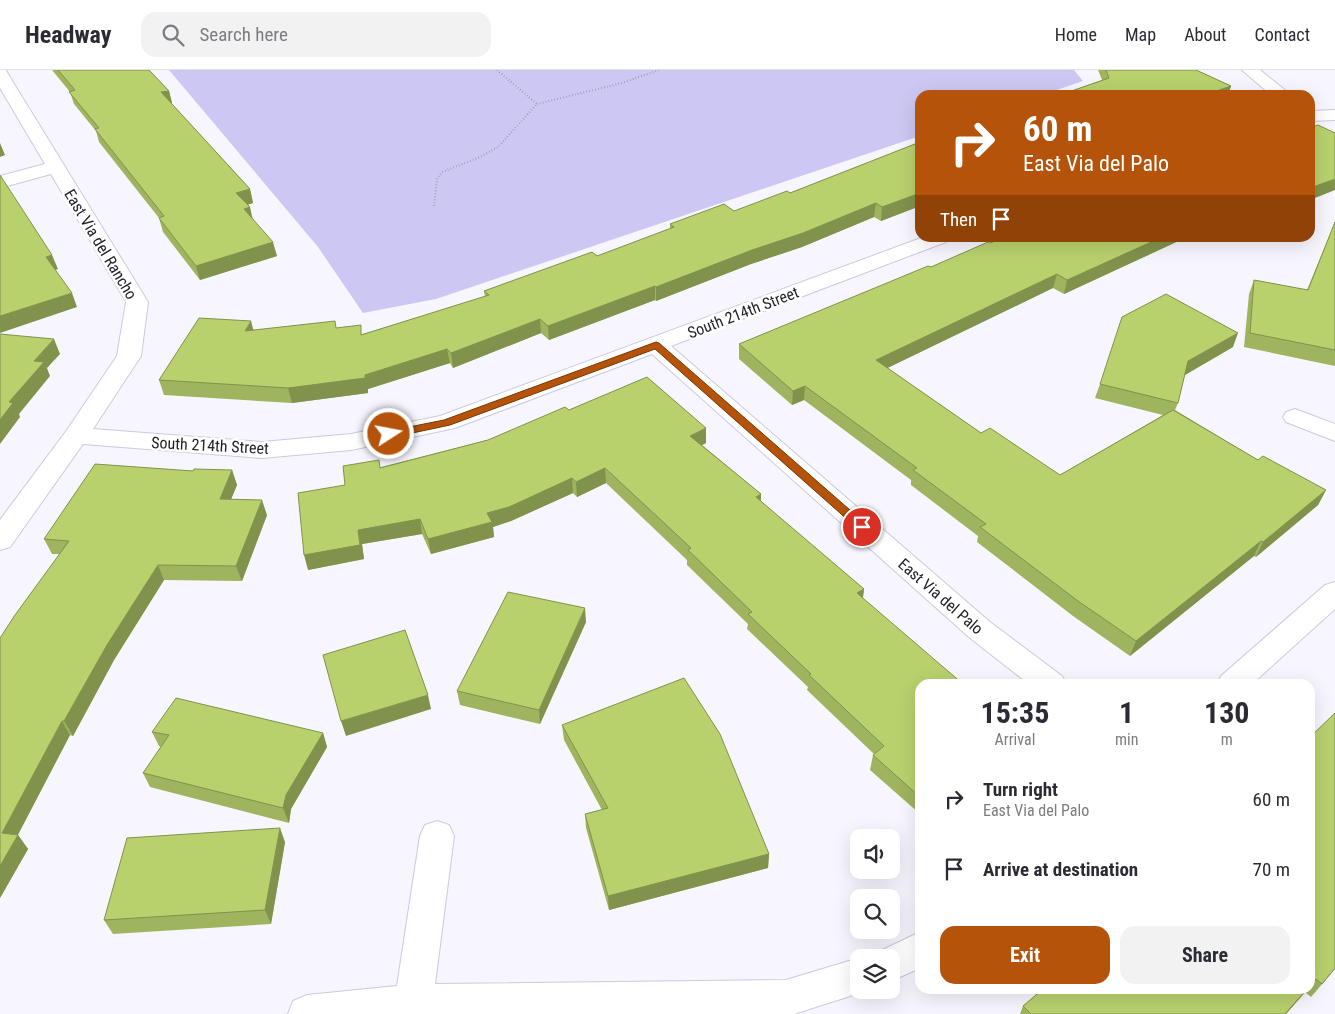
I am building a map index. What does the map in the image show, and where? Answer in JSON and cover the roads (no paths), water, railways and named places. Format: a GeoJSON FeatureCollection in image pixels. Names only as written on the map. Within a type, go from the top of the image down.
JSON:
{"type":"FeatureCollection","features":[{"type":"Feature","properties":{"kind":"street"},"geometry":{"type":"LineString","coordinates":[[1250,70],[1276,90]]}},
{"type":"Feature","properties":{"kind":"street","name":"East Via del Rancho"},"geometry":{"type":"LineString","coordinates":[[0,74],[54,167],[137,302],[129,356],[76,436],[0,540]]}},
{"type":"Feature","properties":{"kind":"street"},"geometry":{"type":"LineString","coordinates":[[1315,116],[1335,115]]}},
{"type":"Feature","properties":{"kind":"street"},"geometry":{"type":"LineString","coordinates":[[0,182],[54,167]]}},
{"type":"Feature","properties":{"kind":"street","name":"South 214th Street"},"geometry":{"type":"LineString","coordinates":[[76,436],[262,450],[351,442],[446,423],[928,242]]}},
{"type":"Feature","properties":{"kind":"street","name":"East Via del Palo"},"geometry":{"type":"LineString","coordinates":[[656,345],[980,630],[1044,679]]}},
{"type":"Feature","properties":{"kind":"street"},"geometry":{"type":"LineString","coordinates":[[1295,417],[1335,433]]}},
{"type":"Feature","properties":{"kind":"street"},"geometry":{"type":"LineString","coordinates":[[1238,679],[1335,592]]}},
{"type":"Feature","properties":{"kind":"street"},"geometry":{"type":"LineString","coordinates":[[413,1003],[438,836]]}},
{"type":"Feature","properties":{"kind":"street"},"geometry":{"type":"LineString","coordinates":[[900,959],[915,952]]}},
{"type":"Feature","properties":{"kind":"street"},"geometry":{"type":"LineString","coordinates":[[307,1014],[321,1011],[413,1003],[786,998],[850,979]]}}]}
